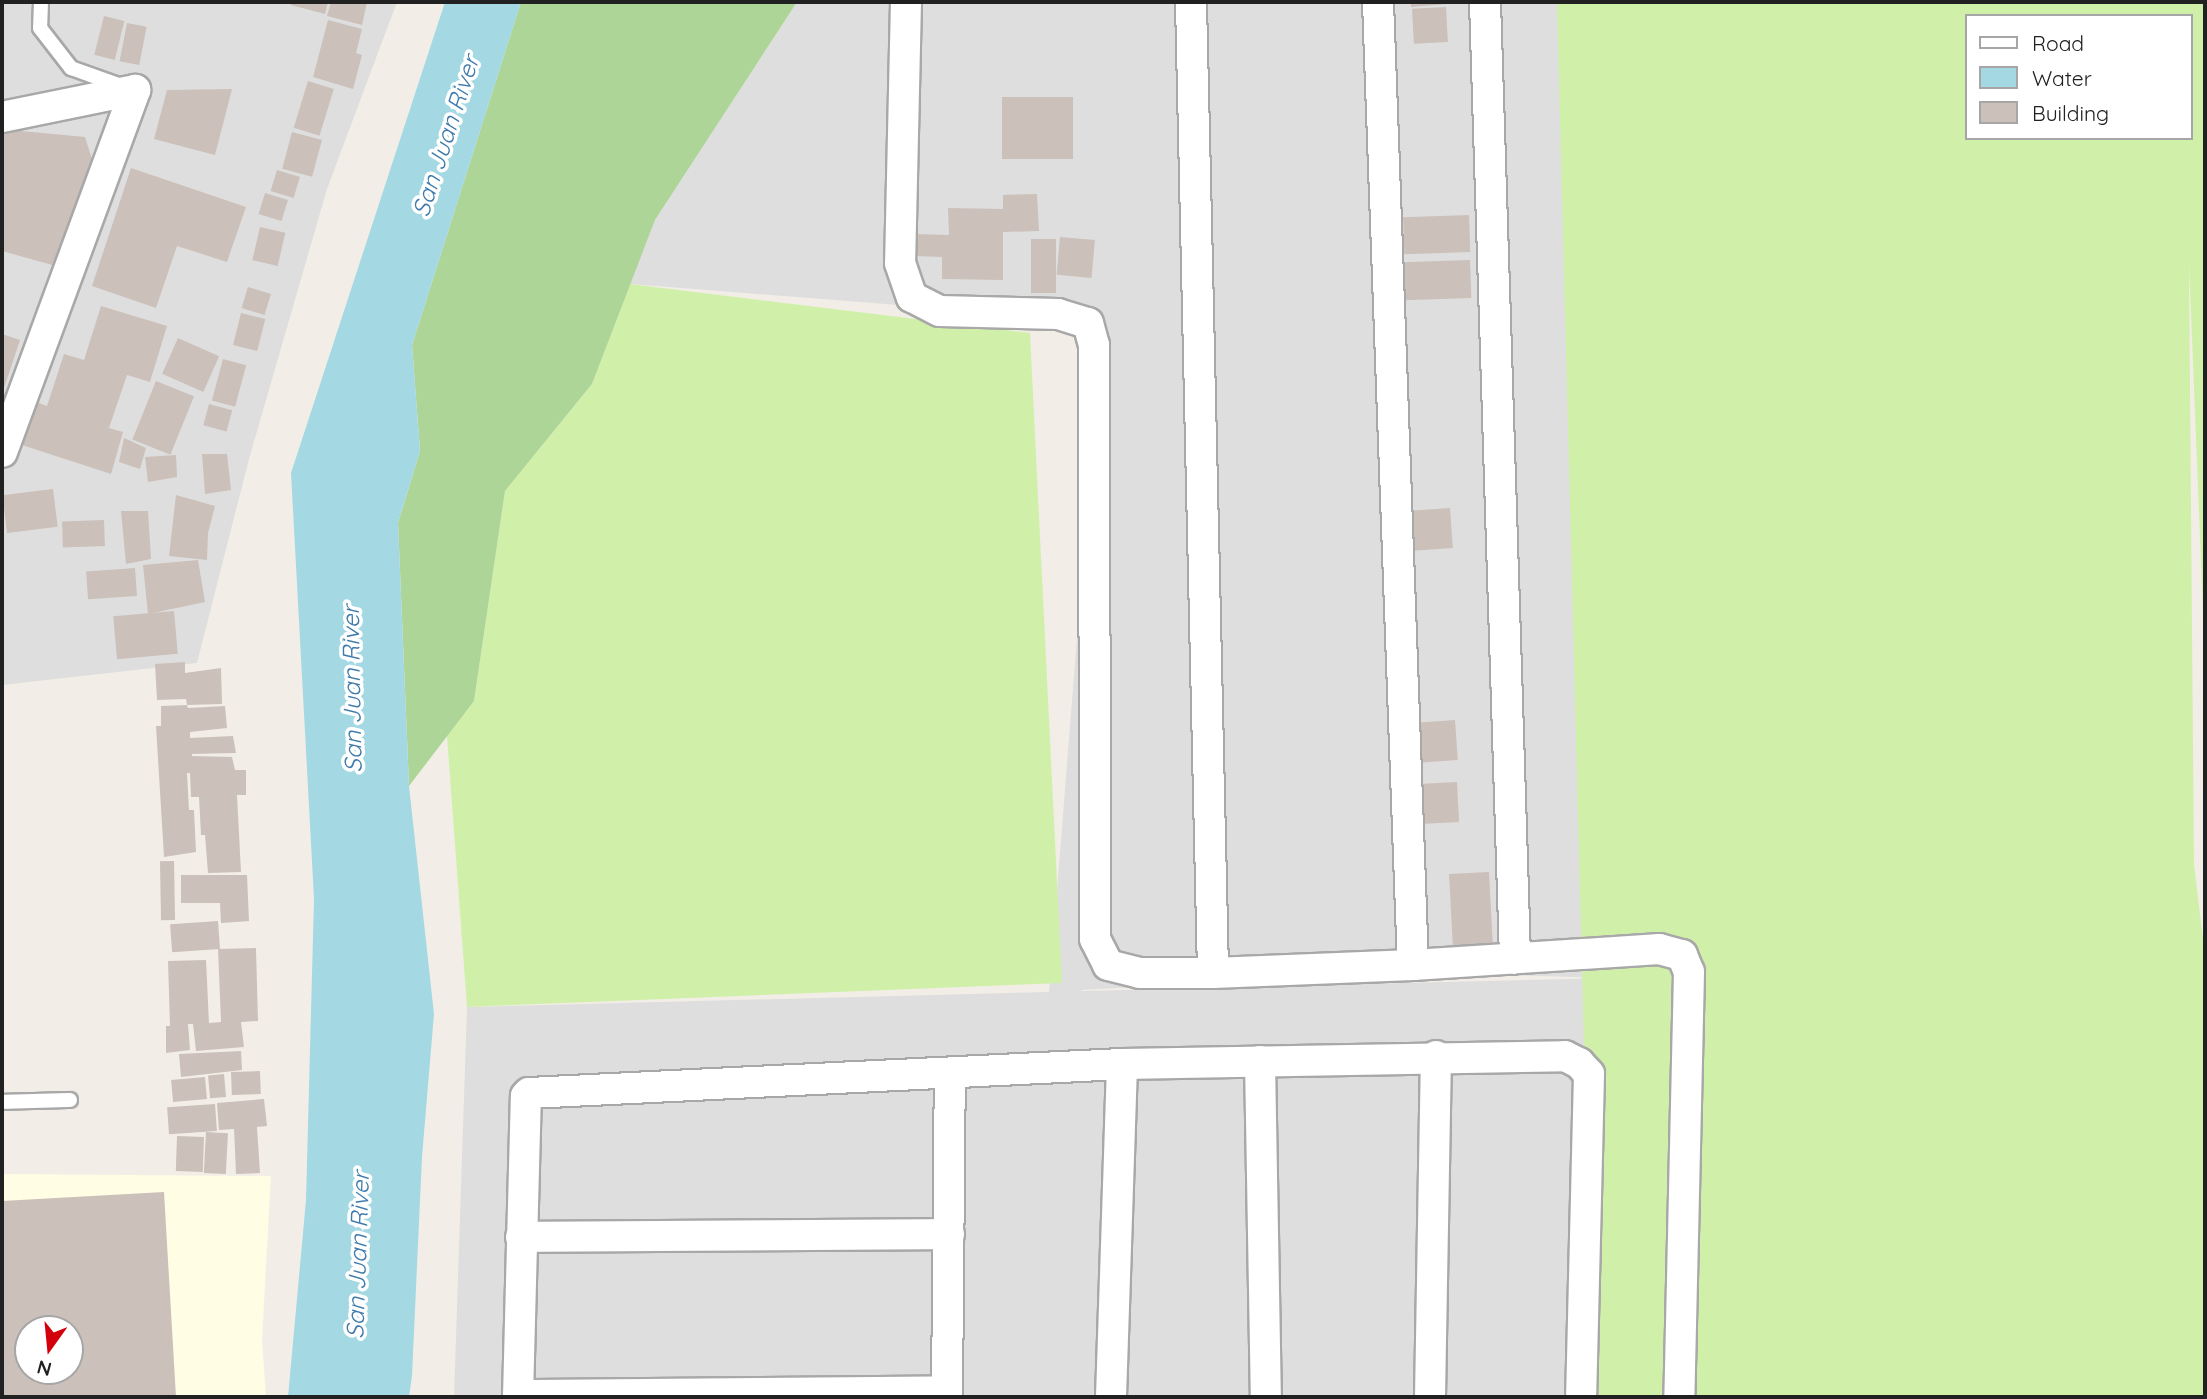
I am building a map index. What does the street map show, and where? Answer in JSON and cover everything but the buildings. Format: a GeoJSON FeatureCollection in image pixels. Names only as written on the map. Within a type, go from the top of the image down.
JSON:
{"type":"FeatureCollection","features":[{"type":"Feature","properties":{"kind":"street"},"geometry":{"type":"LineString","coordinates":[[906,2],[900,263],[912,298],[940,311],[1058,314],[1088,323],[1094,345],[1095,939],[1108,965],[1139,973],[1213,973],[1413,965],[1659,949],[1682,956],[1689,972],[1679,1397]]}},
{"type":"Feature","properties":{"kind":"street"},"geometry":{"type":"LineString","coordinates":[[1191,2],[1213,973]]}},
{"type":"Feature","properties":{"kind":"street"},"geometry":{"type":"LineString","coordinates":[[1378,2],[1413,965]]}},
{"type":"Feature","properties":{"kind":"street"},"geometry":{"type":"LineString","coordinates":[[1485,2],[1515,959]]}},
{"type":"Feature","properties":{"kind":"street"},"geometry":{"type":"LineString","coordinates":[[2,117],[135,90]]}},
{"type":"Feature","properties":{"kind":"street"},"geometry":{"type":"LineString","coordinates":[[2,452],[135,90]]}},
{"type":"Feature","properties":{"kind":"street"},"geometry":{"type":"LineString","coordinates":[[1430,1397],[1436,1056]]}},
{"type":"Feature","properties":{"kind":"street"},"geometry":{"type":"LineString","coordinates":[[950,1073],[947,1394],[518,1396],[526,1096],[529,1093],[950,1073],[1122,1065],[1436,1056],[1565,1056],[1579,1063],[1589,1073],[1581,1397]]}},
{"type":"Feature","properties":{"kind":"street"},"geometry":{"type":"LineString","coordinates":[[1260,1061],[1266,1397]]}},
{"type":"Feature","properties":{"kind":"street"},"geometry":{"type":"LineString","coordinates":[[1111,1397],[1122,1065]]}},
{"type":"Feature","properties":{"kind":"street"},"geometry":{"type":"LineString","coordinates":[[521,1237],[949,1234]]}},
{"type":"Feature","properties":{"kind":"lane"},"geometry":{"type":"LineString","coordinates":[[41,2],[40,28],[71,68],[135,90]]}},
{"type":"Feature","properties":{"kind":"lane"},"geometry":{"type":"LineString","coordinates":[[2,1102],[70,1100]]}},
{"type":"Feature","properties":{"kind":"shaded area"},"geometry":{"type":"Polygon","coordinates":[[[2,2],[397,2],[327,189],[249,459],[197,663],[2,685],[2,2]]]}},
{"type":"Feature","properties":{"kind":"shaded area"},"geometry":{"type":"Polygon","coordinates":[[[797,2],[1573,2],[1623,1397],[454,1397],[467,1007],[1049,992],[1102,321],[630,284],[655,220],[797,2]],[[1408,972],[1082,991],[1606,978],[1408,972]]]}},
{"type":"Feature","properties":{"kind":"shaded area"},"geometry":{"type":"Polygon","coordinates":[[[2,1174],[271,1176],[262,1340],[266,1397],[2,1397],[2,1174]]]}},
{"type":"Feature","properties":{"kind":"green space"},"geometry":{"type":"Polygon","coordinates":[[[521,2],[797,2],[655,220],[592,384],[505,491],[474,701],[409,786],[398,523],[420,451],[412,345],[521,2]]]}},
{"type":"Feature","properties":{"kind":"green space"},"geometry":{"type":"Polygon","coordinates":[[[1557,2],[2205,2],[2205,662],[2189,264],[2194,864],[2205,956],[2205,1397],[1593,1397],[1557,2]]]}},
{"type":"Feature","properties":{"kind":"green space"},"geometry":{"type":"Polygon","coordinates":[[[630,284],[1030,333],[1062,983],[467,1007],[447,736],[474,701],[505,491],[592,384],[630,284]]]}},
{"type":"Feature","properties":{"kind":"water","name":"San Juan River"},"geometry":{"type":"Polygon","coordinates":[[[445,2],[521,2],[412,345],[420,451],[398,523],[409,786],[434,1014],[422,1157],[412,1376],[409,1397],[288,1397],[306,1200],[314,899],[291,473],[445,2]]]}}]}
